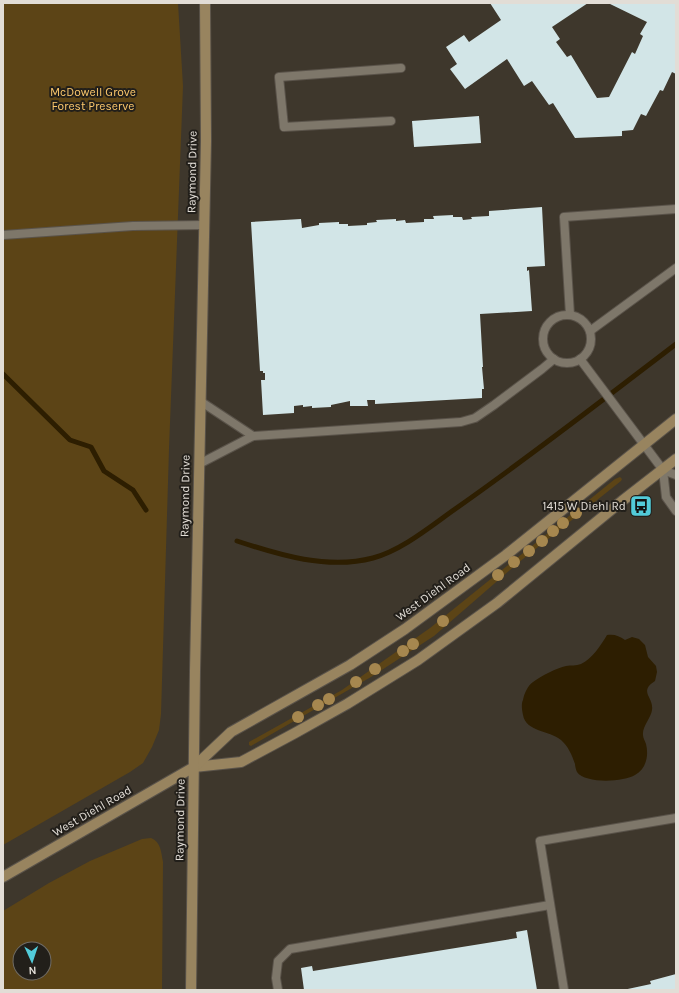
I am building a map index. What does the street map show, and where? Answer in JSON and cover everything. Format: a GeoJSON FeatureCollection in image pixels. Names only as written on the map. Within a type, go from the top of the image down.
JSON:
{"type":"FeatureCollection","features":[{"type":"Feature","properties":{"kind":"street","name":"Raymond Drive"},"geometry":{"type":"LineString","coordinates":[[191,990],[200,401],[206,141],[205,3]]}},
{"type":"Feature","properties":{"kind":"street","name":"West Diehl Road"},"geometry":{"type":"LineString","coordinates":[[3,877],[194,767],[231,732],[350,665],[433,609],[506,555],[676,419]]}},
{"type":"Feature","properties":{"kind":"street","name":"West Diehl Road"},"geometry":{"type":"LineString","coordinates":[[194,767],[241,762],[340,708],[418,660],[497,603],[676,459]]}},
{"type":"Feature","properties":{"kind":"lane"},"geometry":{"type":"LineString","coordinates":[[391,121],[284,127],[279,77],[401,68]]}},
{"type":"Feature","properties":{"kind":"lane"},"geometry":{"type":"LineString","coordinates":[[570,315],[564,217],[676,209]]}},
{"type":"Feature","properties":{"kind":"lane"},"geometry":{"type":"LineString","coordinates":[[3,235],[133,226],[204,225]]}},
{"type":"Feature","properties":{"kind":"lane"},"geometry":{"type":"LineString","coordinates":[[590,330],[676,268]]}},
{"type":"Feature","properties":{"kind":"lane"},"geometry":{"type":"LineString","coordinates":[[570,315],[582,320],[590,330],[590,347],[586,354],[580,359],[572,362],[562,362],[554,359],[547,352],[544,344],[544,335],[547,326],[553,320],[561,316],[570,315]]}},
{"type":"Feature","properties":{"kind":"lane"},"geometry":{"type":"LineString","coordinates":[[199,464],[253,436],[461,422],[475,418],[554,359]]}},
{"type":"Feature","properties":{"kind":"lane"},"geometry":{"type":"LineString","coordinates":[[580,359],[663,470],[666,497],[676,511]]}},
{"type":"Feature","properties":{"kind":"lane"},"geometry":{"type":"LineString","coordinates":[[200,401],[253,436]]}},
{"type":"Feature","properties":{"kind":"lane"},"geometry":{"type":"LineString","coordinates":[[663,470],[676,475]]}},
{"type":"Feature","properties":{"kind":"lane"},"geometry":{"type":"LineString","coordinates":[[564,990],[540,841],[676,818]]}},
{"type":"Feature","properties":{"kind":"lane"},"geometry":{"type":"LineString","coordinates":[[278,990],[276,978],[278,961],[290,949],[550,905]]}},
{"type":"Feature","properties":{"kind":"green space","name":"McDowell Grove Forest Preserve"},"geometry":{"type":"Polygon","coordinates":[[[3,3],[178,3],[183,86],[169,449],[161,714],[159,730],[143,763],[3,845],[3,3]]]}},
{"type":"Feature","properties":{"kind":"green space"},"geometry":{"type":"Polygon","coordinates":[[[620,477],[622,479],[621,481],[518,563],[434,636],[371,677],[251,746],[249,745],[249,742],[342,690],[430,628],[615,479],[620,477]]]}},
{"type":"Feature","properties":{"kind":"green space"},"geometry":{"type":"Polygon","coordinates":[[[151,838],[159,845],[163,862],[162,990],[3,990],[3,911],[49,883],[90,861],[142,839],[151,838]]]}},
{"type":"Feature","properties":{"kind":"shaded area"},"geometry":{"type":"Polygon","coordinates":[[[607,635],[621,637],[625,640],[632,637],[639,639],[645,645],[648,657],[656,666],[657,672],[655,681],[650,685],[647,692],[652,705],[652,710],[643,732],[647,753],[646,762],[642,769],[635,775],[622,779],[605,781],[588,779],[581,776],[577,772],[570,751],[561,740],[533,728],[525,721],[522,702],[525,692],[531,683],[558,668],[579,665],[585,662],[596,651],[607,635]]]}},
{"type":"Feature","properties":{"kind":"building"},"geometry":{"type":"Polygon","coordinates":[[[490,3],[588,3],[552,27],[560,39],[556,42],[567,57],[571,55],[597,98],[609,97],[632,52],[635,54],[643,36],[640,34],[647,22],[608,3],[676,3],[676,74],[672,72],[663,91],[660,90],[646,116],[641,114],[633,130],[622,131],[622,136],[575,138],[553,103],[549,105],[532,81],[524,86],[507,59],[465,89],[450,69],[457,64],[446,47],[464,35],[469,42],[501,20],[490,3]]]}},
{"type":"Feature","properties":{"kind":"building"},"geometry":{"type":"Polygon","coordinates":[[[479,116],[481,143],[414,147],[412,121],[479,116]]]}},
{"type":"Feature","properties":{"kind":"building"},"geometry":{"type":"Polygon","coordinates":[[[542,207],[545,266],[527,267],[527,271],[529,270],[532,311],[480,314],[484,389],[482,389],[482,398],[375,404],[375,400],[367,400],[368,406],[350,406],[350,401],[331,405],[331,407],[312,408],[312,406],[303,407],[303,405],[294,406],[294,413],[263,415],[261,380],[265,380],[265,373],[260,371],[251,222],[301,219],[302,228],[319,225],[319,223],[339,222],[339,224],[348,224],[348,226],[367,225],[367,223],[377,222],[376,220],[396,219],[396,221],[405,220],[406,223],[424,222],[424,219],[434,219],[433,216],[453,215],[453,217],[462,217],[463,220],[472,219],[471,217],[489,216],[489,211],[542,207]]]}},
{"type":"Feature","properties":{"kind":"building"},"geometry":{"type":"Polygon","coordinates":[[[527,930],[537,990],[304,990],[301,968],[312,966],[313,971],[517,938],[516,932],[527,930]]]}},
{"type":"Feature","properties":{"kind":"building"},"geometry":{"type":"Polygon","coordinates":[[[676,974],[676,990],[623,990],[651,984],[650,981],[676,974]]]}},
{"type":"Feature","properties":{"kind":"waterway"},"geometry":{"type":"LineString","coordinates":[[237,541],[287,556],[321,562],[356,561],[373,558],[384,554],[417,536],[486,487],[568,427],[676,344]]}},
{"type":"Feature","properties":{"kind":"waterway"},"geometry":{"type":"LineString","coordinates":[[3,374],[70,440],[91,447],[104,471],[133,490],[146,510]]}},
{"type":"Feature","properties":{"kind":"place","name":"1415 W Diehl Rd"},"geometry":{"type":"Point","coordinates":[641,506]}}]}
